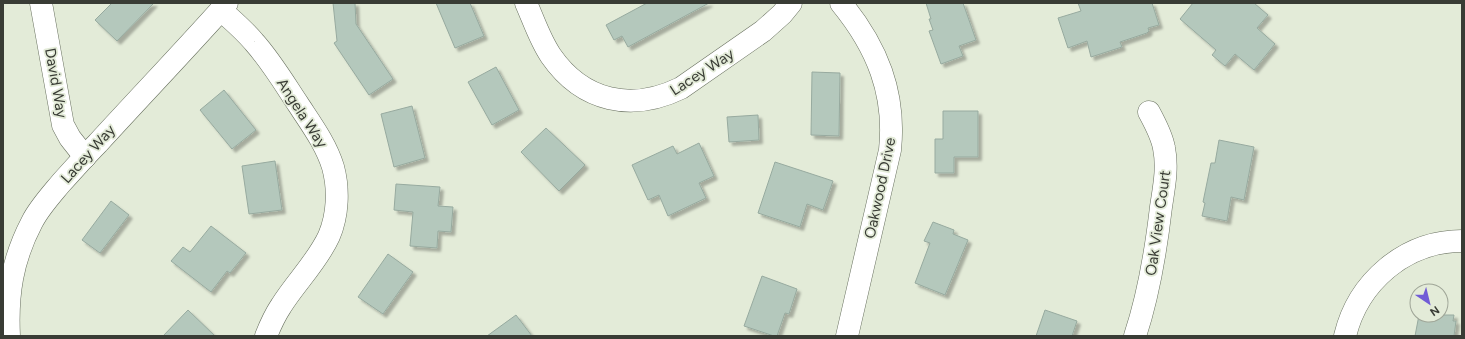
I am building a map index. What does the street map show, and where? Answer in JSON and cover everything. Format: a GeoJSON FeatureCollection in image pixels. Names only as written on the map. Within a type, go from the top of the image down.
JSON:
{"type":"FeatureCollection","features":[{"type":"Feature","properties":{"kind":"street","name":"David Way"},"geometry":{"type":"LineString","coordinates":[[41,3],[63,125],[70,138],[85,157]]}},
{"type":"Feature","properties":{"kind":"street","name":"Lacey Way"},"geometry":{"type":"LineString","coordinates":[[526,3],[542,40],[551,56],[562,70],[575,82],[590,91],[607,98],[624,101],[639,101],[654,99],[681,88],[763,31],[782,14],[791,3]]}},
{"type":"Feature","properties":{"kind":"street","name":"Oakwood Drive"},"geometry":{"type":"LineString","coordinates":[[841,3],[851,15],[870,45],[881,68],[889,99],[892,133],[890,150],[847,336]]}},
{"type":"Feature","properties":{"kind":"street","name":"Lacey Way"},"geometry":{"type":"LineString","coordinates":[[9,336],[9,292],[18,255],[32,221],[40,208],[85,157],[224,7]]}},
{"type":"Feature","properties":{"kind":"street","name":"Angela Way"},"geometry":{"type":"LineString","coordinates":[[224,7],[263,53],[318,134],[329,154],[336,183],[336,212],[329,237],[281,306],[266,336]]}},
{"type":"Feature","properties":{"kind":"street","name":"Oak View Court"},"geometry":{"type":"LineString","coordinates":[[1135,336],[1147,296],[1157,246],[1166,167],[1164,147],[1158,129],[1149,112]]}},
{"type":"Feature","properties":{"kind":"street"},"geometry":{"type":"LineString","coordinates":[[1345,336],[1355,306],[1366,289],[1380,274],[1397,261],[1417,250],[1437,244],[1462,241]]}},
{"type":"Feature","properties":{"kind":"building"},"geometry":{"type":"Polygon","coordinates":[[[112,3],[154,3],[117,41],[95,20],[112,3]]]}},
{"type":"Feature","properties":{"kind":"building"},"geometry":{"type":"Polygon","coordinates":[[[333,3],[355,3],[356,24],[393,79],[369,95],[334,43],[337,41],[333,3]]]}},
{"type":"Feature","properties":{"kind":"building"},"geometry":{"type":"Polygon","coordinates":[[[436,3],[470,3],[484,36],[455,48],[436,3]]]}},
{"type":"Feature","properties":{"kind":"building"},"geometry":{"type":"Polygon","coordinates":[[[647,3],[709,3],[628,47],[622,36],[614,40],[606,25],[647,3]]]}},
{"type":"Feature","properties":{"kind":"building"},"geometry":{"type":"Polygon","coordinates":[[[926,3],[963,3],[976,40],[959,46],[963,56],[941,64],[929,31],[933,30],[926,3]]]}},
{"type":"Feature","properties":{"kind":"building"},"geometry":{"type":"Polygon","coordinates":[[[1078,3],[1152,3],[1159,25],[1148,28],[1149,31],[1147,33],[1120,42],[1122,47],[1091,57],[1087,41],[1068,48],[1058,18],[1081,11],[1078,3]]]}},
{"type":"Feature","properties":{"kind":"building"},"geometry":{"type":"Polygon","coordinates":[[[1193,3],[1254,3],[1268,15],[1257,28],[1275,44],[1254,70],[1235,54],[1225,66],[1212,55],[1216,50],[1180,19],[1193,3]]]}},
{"type":"Feature","properties":{"kind":"building"},"geometry":{"type":"Polygon","coordinates":[[[496,67],[519,110],[492,125],[468,82],[496,67]]]}},
{"type":"Feature","properties":{"kind":"building"},"geometry":{"type":"Polygon","coordinates":[[[812,72],[840,73],[839,136],[811,135],[812,72]]]}},
{"type":"Feature","properties":{"kind":"building"},"geometry":{"type":"Polygon","coordinates":[[[224,90],[256,130],[232,149],[200,110],[224,90]]]}},
{"type":"Feature","properties":{"kind":"building"},"geometry":{"type":"Polygon","coordinates":[[[412,106],[425,158],[394,167],[381,114],[412,106]]]}},
{"type":"Feature","properties":{"kind":"building"},"geometry":{"type":"Polygon","coordinates":[[[943,111],[978,111],[978,157],[954,157],[954,173],[935,173],[935,139],[943,139],[943,111]]]}},
{"type":"Feature","properties":{"kind":"building"},"geometry":{"type":"Polygon","coordinates":[[[758,115],[759,140],[729,142],[727,117],[758,115]]]}},
{"type":"Feature","properties":{"kind":"building"},"geometry":{"type":"Polygon","coordinates":[[[546,128],[585,165],[559,191],[521,152],[546,128]]]}},
{"type":"Feature","properties":{"kind":"building"},"geometry":{"type":"Polygon","coordinates":[[[1219,140],[1254,147],[1244,200],[1231,197],[1227,221],[1202,216],[1205,203],[1203,202],[1211,163],[1215,163],[1219,140]]]}},
{"type":"Feature","properties":{"kind":"building"},"geometry":{"type":"Polygon","coordinates":[[[699,143],[714,176],[699,183],[706,198],[668,216],[659,195],[648,200],[632,165],[673,146],[677,154],[699,143]]]}},
{"type":"Feature","properties":{"kind":"building"},"geometry":{"type":"Polygon","coordinates":[[[275,161],[282,210],[249,214],[242,166],[275,161]]]}},
{"type":"Feature","properties":{"kind":"building"},"geometry":{"type":"Polygon","coordinates":[[[775,162],[833,181],[823,210],[807,204],[800,227],[758,213],[775,162]]]}},
{"type":"Feature","properties":{"kind":"building"},"geometry":{"type":"Polygon","coordinates":[[[396,184],[440,187],[438,206],[453,207],[451,232],[438,231],[437,248],[410,246],[413,212],[394,210],[396,184]]]}},
{"type":"Feature","properties":{"kind":"building"},"geometry":{"type":"Polygon","coordinates":[[[111,201],[129,215],[100,253],[82,240],[111,201]]]}},
{"type":"Feature","properties":{"kind":"building"},"geometry":{"type":"Polygon","coordinates":[[[933,222],[954,230],[953,234],[968,240],[945,295],[915,283],[930,243],[924,241],[933,222]]]}},
{"type":"Feature","properties":{"kind":"building"},"geometry":{"type":"Polygon","coordinates":[[[211,226],[246,253],[230,273],[227,271],[211,292],[171,261],[183,247],[190,252],[211,226]]]}},
{"type":"Feature","properties":{"kind":"building"},"geometry":{"type":"Polygon","coordinates":[[[388,254],[413,272],[383,314],[358,297],[388,254]]]}},
{"type":"Feature","properties":{"kind":"building"},"geometry":{"type":"Polygon","coordinates":[[[762,276],[797,289],[789,314],[785,313],[777,336],[744,326],[762,276]]]}},
{"type":"Feature","properties":{"kind":"building"},"geometry":{"type":"Polygon","coordinates":[[[188,310],[215,336],[163,336],[188,310]]]}},
{"type":"Feature","properties":{"kind":"building"},"geometry":{"type":"Polygon","coordinates":[[[1045,310],[1077,321],[1072,336],[1036,336],[1045,310]]]}},
{"type":"Feature","properties":{"kind":"building"},"geometry":{"type":"Polygon","coordinates":[[[516,315],[532,336],[487,336],[516,315]]]}},
{"type":"Feature","properties":{"kind":"building"},"geometry":{"type":"Polygon","coordinates":[[[1449,315],[1454,315],[1453,321],[1456,321],[1454,336],[1415,336],[1417,323],[1449,323],[1449,315]]]}}]}
